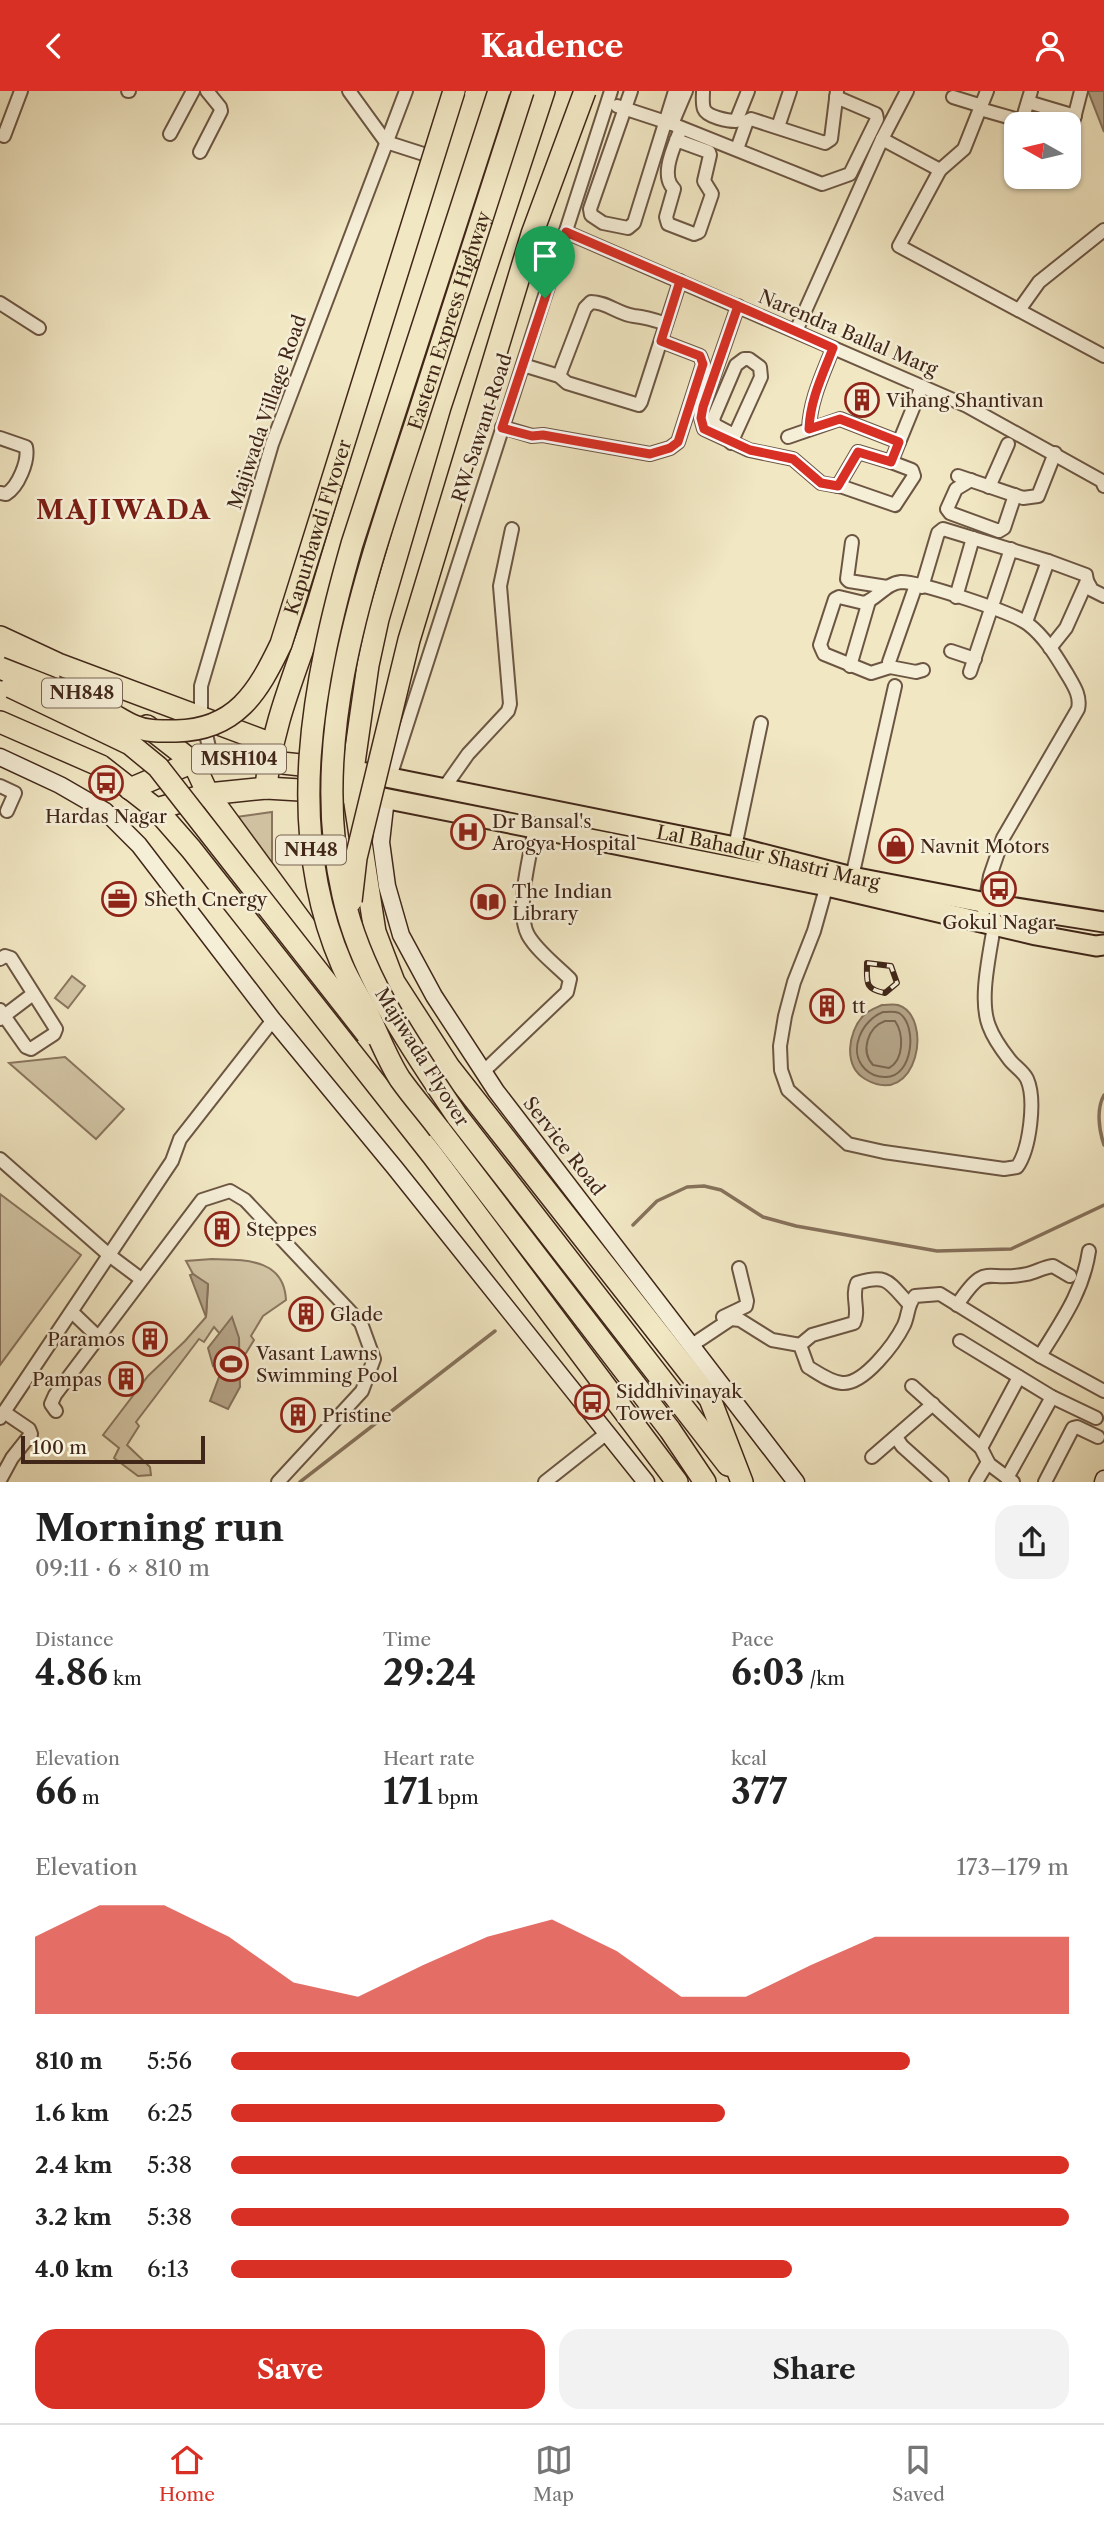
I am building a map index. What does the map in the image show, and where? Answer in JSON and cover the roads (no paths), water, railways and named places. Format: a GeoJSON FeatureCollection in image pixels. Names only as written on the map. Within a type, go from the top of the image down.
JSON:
{"type":"FeatureCollection","features":[{"type":"Feature","properties":{"kind":"highway","name":"Kapurbawdi Flyover"},"geometry":{"type":"LineString","coordinates":[[2,680],[106,711],[135,727],[157,731],[188,731],[215,724],[240,708],[262,683],[281,644],[454,91]]}},
{"type":"Feature","properties":{"kind":"highway"},"geometry":{"type":"LineString","coordinates":[[265,788],[279,716],[317,606],[345,539],[477,91]]}},
{"type":"Feature","properties":{"kind":"highway","name":"Eastern Express Highway"},"geometry":{"type":"LineString","coordinates":[[345,539],[499,91]]}},
{"type":"Feature","properties":{"kind":"highway","name":"Eastern Express Highway"},"geometry":{"type":"LineString","coordinates":[[374,551],[523,91]]}},
{"type":"Feature","properties":{"kind":"highway"},"geometry":{"type":"LineString","coordinates":[[544,91],[440,407],[397,551],[368,665],[353,770],[354,793],[375,932],[394,982],[449,1067],[710,1399],[742,1482]]}},
{"type":"Feature","properties":{"kind":"highway"},"geometry":{"type":"LineString","coordinates":[[350,921],[356,858],[409,640],[532,234],[585,91]]}},
{"type":"Feature","properties":{"kind":"highway"},"geometry":{"type":"LineString","coordinates":[[345,539],[397,551]]}},
{"type":"Feature","properties":{"kind":"highway","name":"Majiwada Flyover"},"geometry":{"type":"LineString","coordinates":[[345,539],[314,711],[308,773],[309,828],[319,893],[342,965],[400,1077],[670,1430],[705,1482]]}},
{"type":"Feature","properties":{"kind":"highway","name":"Majiwada Flyover"},"geometry":{"type":"LineString","coordinates":[[374,551],[346,661],[331,763],[335,858],[360,953],[389,1011],[457,1116],[742,1482]]}},
{"type":"Feature","properties":{"kind":"highway"},"geometry":{"type":"LineString","coordinates":[[0,637],[58,664],[202,718],[270,753]]}},
{"type":"Feature","properties":{"kind":"highway","name":"NH848"},"geometry":{"type":"LineString","coordinates":[[0,655],[123,713],[203,761]]}},
{"type":"Feature","properties":{"kind":"highway","name":"Kapurbawdi Flyover"},"geometry":{"type":"LineString","coordinates":[[2,680],[130,744],[158,767],[400,1077]]}},
{"type":"Feature","properties":{"kind":"highway"},"geometry":{"type":"LineString","coordinates":[[0,722],[101,766],[156,809],[191,849],[433,1156],[677,1482]]}},
{"type":"Feature","properties":{"kind":"highway","name":"MSH104"},"geometry":{"type":"LineString","coordinates":[[130,789],[203,761],[270,753],[353,770]]}},
{"type":"Feature","properties":{"kind":"highway"},"geometry":{"type":"LineString","coordinates":[[203,761],[208,794],[340,974]]}},
{"type":"Feature","properties":{"kind":"highway"},"geometry":{"type":"LineString","coordinates":[[156,809],[208,794],[265,788],[354,793]]}},
{"type":"Feature","properties":{"kind":"highway"},"geometry":{"type":"LineString","coordinates":[[308,997],[340,974],[361,969],[378,972],[394,982]]}},
{"type":"Feature","properties":{"kind":"main road","name":"Lal Bahadur Shastri Marg"},"geometry":{"type":"LineString","coordinates":[[353,770],[735,847],[828,879],[852,877],[990,913],[1036,935],[1096,946],[1104,945]]}},
{"type":"Feature","properties":{"kind":"main road","name":"Lal Bahadur Shastri Marg"},"geometry":{"type":"LineString","coordinates":[[354,793],[535,828],[828,879],[990,913],[1039,912],[1104,922]]}},
{"type":"Feature","properties":{"kind":"main road"},"geometry":{"type":"LineString","coordinates":[[1039,912],[1063,929]]}},
{"type":"Feature","properties":{"kind":"main road"},"geometry":{"type":"LineString","coordinates":[[1036,935],[1063,929],[1104,935]]}},
{"type":"Feature","properties":{"kind":"street"},"geometry":{"type":"LineString","coordinates":[[4,136],[21,91]]}},
{"type":"Feature","properties":{"kind":"street"},"geometry":{"type":"LineString","coordinates":[[170,134],[193,91]]}},
{"type":"Feature","properties":{"kind":"street"},"geometry":{"type":"LineString","coordinates":[[349,91],[386,142],[454,164]]}},
{"type":"Feature","properties":{"kind":"street","name":"Majiwada Village Road"},"geometry":{"type":"LineString","coordinates":[[203,761],[201,686],[272,444],[406,91]]}},
{"type":"Feature","properties":{"kind":"street"},"geometry":{"type":"LineString","coordinates":[[631,91],[590,209],[591,215],[603,223],[628,228],[634,223],[686,91]]}},
{"type":"Feature","properties":{"kind":"street"},"geometry":{"type":"LineString","coordinates":[[673,128],[710,155],[704,181],[712,194],[699,232],[694,234],[668,224],[666,217],[674,189],[666,176],[675,91]]}},
{"type":"Feature","properties":{"kind":"street"},"geometry":{"type":"LineString","coordinates":[[703,91],[707,113],[732,122],[736,121],[748,91]]}},
{"type":"Feature","properties":{"kind":"street"},"geometry":{"type":"LineString","coordinates":[[778,127],[790,91]]}},
{"type":"Feature","properties":{"kind":"street"},"geometry":{"type":"LineString","coordinates":[[796,331],[906,91]]}},
{"type":"Feature","properties":{"kind":"street"},"geometry":{"type":"LineString","coordinates":[[987,91],[964,149],[940,170],[899,246],[1104,356]]}},
{"type":"Feature","properties":{"kind":"street"},"geometry":{"type":"LineString","coordinates":[[1076,112],[1081,91]]}},
{"type":"Feature","properties":{"kind":"street"},"geometry":{"type":"LineString","coordinates":[[200,152],[221,111],[210,92]]}},
{"type":"Feature","properties":{"kind":"street"},"geometry":{"type":"LineString","coordinates":[[609,97],[625,109],[737,149],[821,184],[850,174],[877,119],[876,114],[836,94],[831,139],[825,143],[751,119],[747,121],[737,149]]}},
{"type":"Feature","properties":{"kind":"street","name":"RW Sawant Road"},"geometry":{"type":"LineString","coordinates":[[390,778],[609,97]]}},
{"type":"Feature","properties":{"kind":"street"},"geometry":{"type":"LineString","coordinates":[[953,97],[1004,116]]}},
{"type":"Feature","properties":{"kind":"street"},"geometry":{"type":"LineString","coordinates":[[1029,97],[1065,112]]}},
{"type":"Feature","properties":{"kind":"street"},"geometry":{"type":"LineString","coordinates":[[882,139],[940,170]]}},
{"type":"Feature","properties":{"kind":"street"},"geometry":{"type":"LineString","coordinates":[[1019,310],[1039,282],[1104,230]]}},
{"type":"Feature","properties":{"kind":"street","name":"Narendra Ballal Marg"},"geometry":{"type":"LineString","coordinates":[[566,232],[967,406],[1055,453],[1102,481],[1104,485]]}},
{"type":"Feature","properties":{"kind":"street"},"geometry":{"type":"LineString","coordinates":[[523,365],[559,376],[567,383],[639,405],[680,281]]}},
{"type":"Feature","properties":{"kind":"street"},"geometry":{"type":"LineString","coordinates":[[559,376],[585,308],[591,302],[609,305],[635,316],[641,315],[666,324]]}},
{"type":"Feature","properties":{"kind":"street"},"geometry":{"type":"LineString","coordinates":[[0,303],[39,328]]}},
{"type":"Feature","properties":{"kind":"street"},"geometry":{"type":"LineString","coordinates":[[733,439],[704,429],[701,418],[738,306]]}},
{"type":"Feature","properties":{"kind":"street"},"geometry":{"type":"LineString","coordinates":[[502,428],[532,436],[543,435],[650,454],[670,448],[678,442],[703,364],[700,356],[661,341]]}},
{"type":"Feature","properties":{"kind":"street"},"geometry":{"type":"LineString","coordinates":[[809,429],[815,394],[833,348]]}},
{"type":"Feature","properties":{"kind":"street"},"geometry":{"type":"LineString","coordinates":[[733,439],[761,377],[761,367],[749,359],[736,365],[713,419],[715,425],[733,439],[750,450],[793,459],[821,483],[895,505],[914,476],[912,470],[858,452],[838,486]]}},
{"type":"Feature","properties":{"kind":"street"},"geometry":{"type":"LineString","coordinates":[[891,462],[922,386]]}},
{"type":"Feature","properties":{"kind":"street"},"geometry":{"type":"LineString","coordinates":[[788,437],[840,419],[899,442]]}},
{"type":"Feature","properties":{"kind":"street"},"geometry":{"type":"LineString","coordinates":[[0,438],[26,447],[27,453],[14,489],[6,494],[0,493]]}},
{"type":"Feature","properties":{"kind":"street"},"geometry":{"type":"LineString","coordinates":[[989,487],[1001,449]]}},
{"type":"Feature","properties":{"kind":"street"},"geometry":{"type":"LineString","coordinates":[[1015,495],[1003,529],[999,531],[950,513],[947,509],[956,489],[965,478],[989,487],[1015,495],[1023,498],[1044,496],[1055,453]]}},
{"type":"Feature","properties":{"kind":"street"},"geometry":{"type":"LineString","coordinates":[[444,788],[468,754],[508,711],[510,704],[500,586],[512,529]]}},
{"type":"Feature","properties":{"kind":"street"},"geometry":{"type":"LineString","coordinates":[[890,667],[889,662],[939,533],[943,529],[1086,575],[1092,590],[1104,596]]}},
{"type":"Feature","properties":{"kind":"street"},"geometry":{"type":"LineString","coordinates":[[956,597],[973,538]]}},
{"type":"Feature","properties":{"kind":"street"},"geometry":{"type":"LineString","coordinates":[[852,542],[847,579],[887,587]]}},
{"type":"Feature","properties":{"kind":"street"},"geometry":{"type":"LineString","coordinates":[[968,657],[993,608],[1011,549]]}},
{"type":"Feature","properties":{"kind":"street"},"geometry":{"type":"LineString","coordinates":[[1026,622],[1048,561]]}},
{"type":"Feature","properties":{"kind":"street"},"geometry":{"type":"LineString","coordinates":[[1050,648],[1066,628],[1087,581]]}},
{"type":"Feature","properties":{"kind":"street"},"geometry":{"type":"LineString","coordinates":[[828,879],[785,1016],[780,1046],[782,1070],[788,1090],[848,1144],[884,1152],[1004,1169],[1017,1167],[1024,1158],[1030,1128],[1030,1091],[1026,1076],[1009,1059],[989,1027],[985,1004],[990,876],[1003,838],[1078,709],[1078,694],[1043,637],[1026,622],[993,608],[899,582],[864,603],[839,597],[835,599],[820,645],[824,654],[871,673],[890,667],[916,672],[923,670]]}},
{"type":"Feature","properties":{"kind":"street"},"geometry":{"type":"LineString","coordinates":[[850,666],[869,601]]}},
{"type":"Feature","properties":{"kind":"street"},"geometry":{"type":"LineString","coordinates":[[852,877],[895,687]]}},
{"type":"Feature","properties":{"kind":"street"},"geometry":{"type":"LineString","coordinates":[[735,847],[761,723]]}},
{"type":"Feature","properties":{"kind":"street"},"geometry":{"type":"LineString","coordinates":[[0,757],[60,785],[105,811],[139,845],[272,1020],[395,1168],[496,1296],[499,1312],[646,1482]]}},
{"type":"Feature","properties":{"kind":"street"},"geometry":{"type":"LineString","coordinates":[[0,786],[15,793],[6,811]]}},
{"type":"Feature","properties":{"kind":"street","name":"Service Road"},"geometry":{"type":"LineString","coordinates":[[386,798],[381,842],[387,886],[401,935],[434,996],[483,1072],[796,1482]]}},
{"type":"Feature","properties":{"kind":"street"},"geometry":{"type":"LineString","coordinates":[[483,1072],[567,992],[570,979],[529,938],[525,928],[525,891],[535,828]]}},
{"type":"Feature","properties":{"kind":"street"},"geometry":{"type":"LineString","coordinates":[[0,959],[5,956],[11,958],[56,1029],[54,1034],[31,1049],[26,1047],[1,1015],[33,994]]}},
{"type":"Feature","properties":{"kind":"street"},"geometry":{"type":"LineString","coordinates":[[0,1480],[12,1458],[31,1434],[30,1429],[2,1415],[172,1161],[180,1139],[272,1020]]}},
{"type":"Feature","properties":{"kind":"street"},"geometry":{"type":"LineString","coordinates":[[0,1159],[109,1255],[141,1279]]}},
{"type":"Feature","properties":{"kind":"street"},"geometry":{"type":"LineString","coordinates":[[56,1411],[51,1404],[55,1395],[202,1201],[230,1191],[245,1200],[361,1323],[374,1359],[362,1391],[278,1482]]}},
{"type":"Feature","properties":{"kind":"street"},"geometry":{"type":"LineString","coordinates":[[1040,1356],[1078,1294],[1087,1269],[1089,1251]]}},
{"type":"Feature","properties":{"kind":"street"},"geometry":{"type":"LineString","coordinates":[[957,1305],[968,1288],[984,1275],[1027,1274],[1053,1266],[1070,1276]]}},
{"type":"Feature","properties":{"kind":"street"},"geometry":{"type":"LineString","coordinates":[[689,1342],[712,1322],[746,1306],[738,1268]]}},
{"type":"Feature","properties":{"kind":"street"},"geometry":{"type":"LineString","coordinates":[[689,1342],[731,1319],[740,1320],[772,1340],[800,1345],[812,1335],[854,1323],[857,1318],[857,1283],[878,1277],[884,1279],[908,1303]]}},
{"type":"Feature","properties":{"kind":"street"},"geometry":{"type":"LineString","coordinates":[[800,1345],[808,1367],[830,1380],[845,1384],[879,1362],[906,1322],[908,1303],[915,1296],[940,1294],[1040,1356],[1104,1391]]}},
{"type":"Feature","properties":{"kind":"street"},"geometry":{"type":"LineString","coordinates":[[72,1312],[98,1337]]}},
{"type":"Feature","properties":{"kind":"street"},"geometry":{"type":"LineString","coordinates":[[960,1341],[1052,1397],[1096,1418]]}},
{"type":"Feature","properties":{"kind":"street"},"geometry":{"type":"LineString","coordinates":[[981,1448],[1019,1377]]}},
{"type":"Feature","properties":{"kind":"street"},"geometry":{"type":"LineString","coordinates":[[912,1385],[981,1448],[988,1462],[1010,1480],[1052,1397]]}},
{"type":"Feature","properties":{"kind":"street"},"geometry":{"type":"LineString","coordinates":[[872,1458],[933,1404]]}},
{"type":"Feature","properties":{"kind":"street"},"geometry":{"type":"LineString","coordinates":[[1045,1482],[1073,1428],[1077,1427],[1098,1437]]}},
{"type":"Feature","properties":{"kind":"street"},"geometry":{"type":"LineString","coordinates":[[545,1482],[604,1436]]}},
{"type":"Feature","properties":{"kind":"street"},"geometry":{"type":"LineString","coordinates":[[604,1436],[635,1482]]}},
{"type":"Feature","properties":{"kind":"street"},"geometry":{"type":"LineString","coordinates":[[897,1437],[902,1446],[942,1482]]}},
{"type":"Feature","properties":{"kind":"street"},"geometry":{"type":"LineString","coordinates":[[976,1482],[988,1462]]}},
{"type":"Feature","properties":{"kind":"water"},"geometry":{"type":"Polygon","coordinates":[[[1088,91],[1104,91],[1104,132],[1088,91]]]}},
{"type":"Feature","properties":{"kind":"water"},"geometry":{"type":"Polygon","coordinates":[[[882,1005],[898,1005],[909,1013],[915,1026],[917,1041],[915,1058],[908,1072],[898,1082],[883,1085],[865,1079],[858,1073],[853,1066],[850,1049],[854,1031],[863,1016],[882,1005]]]}},
{"type":"Feature","properties":{"kind":"water"},"geometry":{"type":"Polygon","coordinates":[[[193,1274],[208,1284],[206,1317],[190,1275],[193,1274]]]}},
{"type":"Feature","properties":{"kind":"water","name":"Vasant Lawns Swimming Pool"},"geometry":{"type":"Polygon","coordinates":[[[232,1317],[239,1338],[240,1387],[228,1409],[210,1401],[222,1369],[222,1361],[213,1366],[208,1348],[232,1317]]]}},
{"type":"Feature","properties":{"kind":"waterway"},"geometry":{"type":"LineString","coordinates":[[1104,1095],[1099,1120],[1104,1145]]}},
{"type":"Feature","properties":{"kind":"waterway"},"geometry":{"type":"LineString","coordinates":[[633,1225],[657,1201],[687,1187],[704,1186],[721,1190],[763,1217],[796,1226],[937,1251],[1011,1249],[1104,1205]]}},
{"type":"Feature","properties":{"kind":"waterway"},"geometry":{"type":"LineString","coordinates":[[300,1482],[495,1331]]}},
{"type":"Feature","properties":{"kind":"railway"},"geometry":{"type":"LineString","coordinates":[[867,963],[891,966],[897,983],[885,993],[873,989],[867,980],[867,963]]}},
{"type":"Feature","properties":{"kind":"place","name":"Vihang Shantivan"},"geometry":{"type":"Point","coordinates":[862,400]}},
{"type":"Feature","properties":{"kind":"place","name":"Hardas Nagar"},"geometry":{"type":"Point","coordinates":[106,783]}},
{"type":"Feature","properties":{"kind":"place","name":"Dr Bansal's Arogya Hospital"},"geometry":{"type":"Point","coordinates":[468,832]}},
{"type":"Feature","properties":{"kind":"place","name":"Navnit Motors"},"geometry":{"type":"Point","coordinates":[896,846]}},
{"type":"Feature","properties":{"kind":"place","name":"Gokul Nagar"},"geometry":{"type":"Point","coordinates":[999,889]}},
{"type":"Feature","properties":{"kind":"place","name":"Sheth Cnergy"},"geometry":{"type":"Point","coordinates":[119,899]}},
{"type":"Feature","properties":{"kind":"place","name":"The Indian Library"},"geometry":{"type":"Point","coordinates":[488,902]}},
{"type":"Feature","properties":{"kind":"place","name":"tt"},"geometry":{"type":"Point","coordinates":[827,1006]}},
{"type":"Feature","properties":{"kind":"place","name":"Steppes"},"geometry":{"type":"Point","coordinates":[222,1229]}},
{"type":"Feature","properties":{"kind":"place","name":"Glade"},"geometry":{"type":"Point","coordinates":[306,1314]}},
{"type":"Feature","properties":{"kind":"place","name":"Paramos"},"geometry":{"type":"Point","coordinates":[150,1339]}},
{"type":"Feature","properties":{"kind":"place","name":"Vasant Lawns Swimming Pool"},"geometry":{"type":"Point","coordinates":[231,1364]}},
{"type":"Feature","properties":{"kind":"place","name":"Pampas"},"geometry":{"type":"Point","coordinates":[126,1379]}},
{"type":"Feature","properties":{"kind":"place","name":"Siddhivinayak Tower"},"geometry":{"type":"Point","coordinates":[592,1402]}},
{"type":"Feature","properties":{"kind":"place","name":"Pristine"},"geometry":{"type":"Point","coordinates":[298,1415]}},
{"type":"Feature","properties":{"kind":"district","name":"MAJIWADA"},"geometry":{"type":"Point","coordinates":[124,510]}}]}
